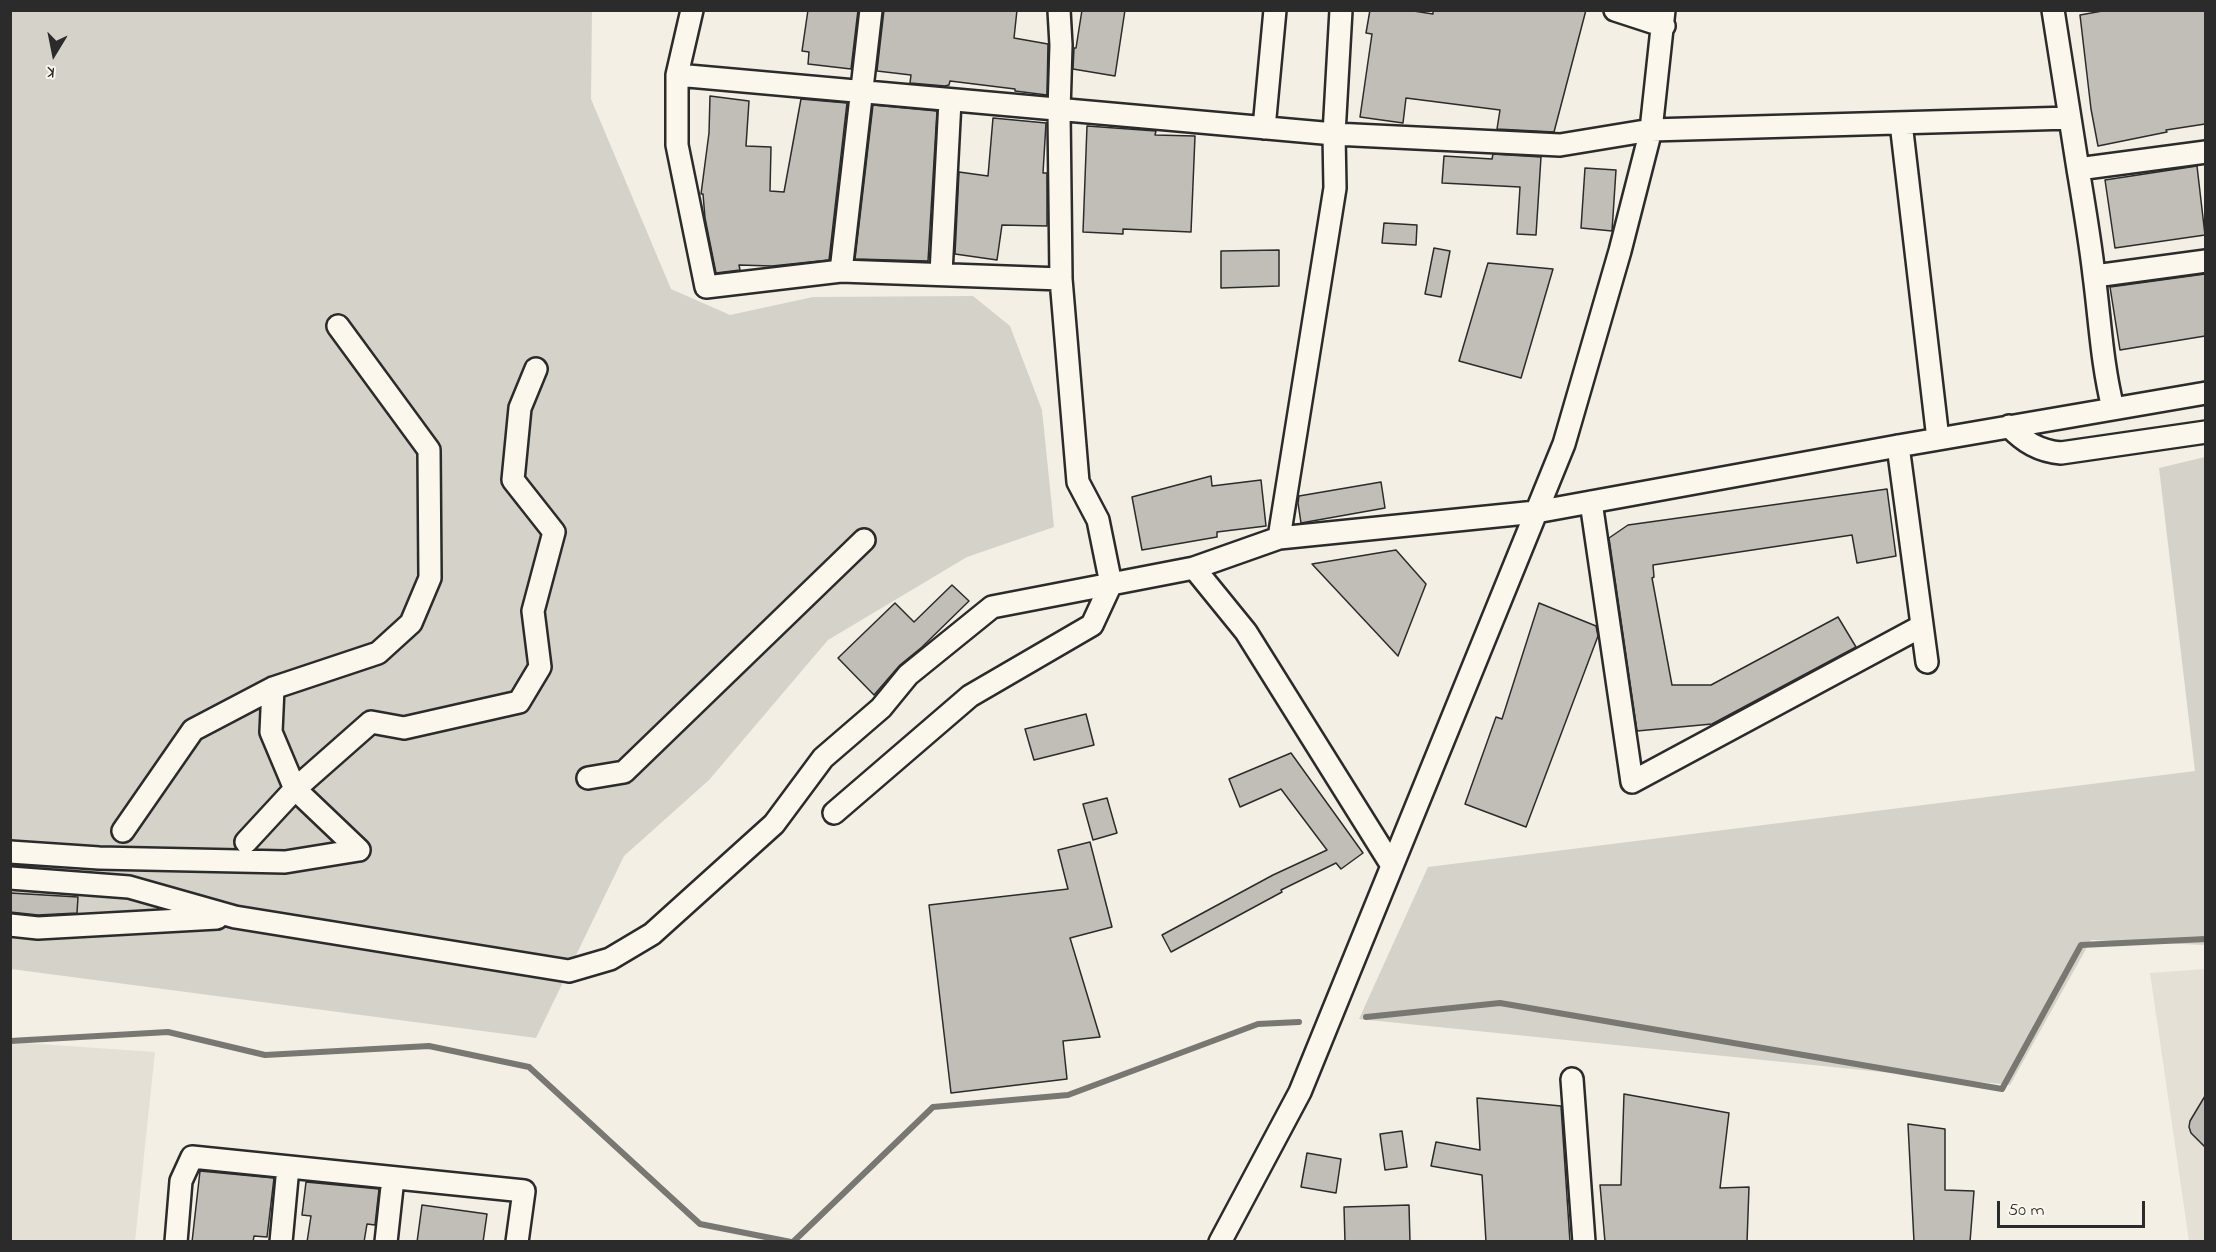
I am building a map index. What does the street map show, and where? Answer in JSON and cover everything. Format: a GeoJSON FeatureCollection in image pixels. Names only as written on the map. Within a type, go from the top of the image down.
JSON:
{"type":"FeatureCollection","features":[{"type":"Feature","properties":{"kind":"street"},"geometry":{"type":"LineString","coordinates":[[692,10],[678,75],[677,146],[706,286],[841,271],[1061,279]]}},
{"type":"Feature","properties":{"kind":"street"},"geometry":{"type":"LineString","coordinates":[[841,271],[871,10]]}},
{"type":"Feature","properties":{"kind":"street"},"geometry":{"type":"LineString","coordinates":[[834,813],[970,696],[1092,625],[1111,584],[1098,519],[1078,482],[1061,279],[1059,10]]}},
{"type":"Feature","properties":{"kind":"street"},"geometry":{"type":"LineString","coordinates":[[1264,128],[1275,10]]}},
{"type":"Feature","properties":{"kind":"street"},"geometry":{"type":"LineString","coordinates":[[1279,538],[1335,188],[1334,134],[1341,10]]}},
{"type":"Feature","properties":{"kind":"street"},"geometry":{"type":"LineString","coordinates":[[1220,1242],[1300,1092],[1564,444],[1620,251],[1651,130],[1664,18],[1615,10]]}},
{"type":"Feature","properties":{"kind":"street"},"geometry":{"type":"LineString","coordinates":[[2053,10],[2095,276],[2106,380],[2113,408]]}},
{"type":"Feature","properties":{"kind":"street"},"geometry":{"type":"LineString","coordinates":[[678,75],[1334,134],[1560,145],[1651,130],[2070,118]]}},
{"type":"Feature","properties":{"kind":"street"},"geometry":{"type":"LineString","coordinates":[[940,273],[950,101]]}},
{"type":"Feature","properties":{"kind":"street"},"geometry":{"type":"LineString","coordinates":[[1901,123],[1938,439]]}},
{"type":"Feature","properties":{"kind":"street"},"geometry":{"type":"LineString","coordinates":[[2078,169],[2205,152]]}},
{"type":"Feature","properties":{"kind":"street"},"geometry":{"type":"LineString","coordinates":[[2095,276],[2205,261]]}},
{"type":"Feature","properties":{"kind":"street"},"geometry":{"type":"LineString","coordinates":[[123,831],[193,730],[273,688],[378,653],[411,623],[430,578],[429,450],[338,326]]}},
{"type":"Feature","properties":{"kind":"street"},"geometry":{"type":"LineString","coordinates":[[246,842],[295,789],[371,722],[404,728],[519,702],[540,667],[533,611],[554,532],[513,480],[520,408],[536,369]]}},
{"type":"Feature","properties":{"kind":"street"},"geometry":{"type":"LineString","coordinates":[[10,878],[129,887],[235,917],[568,971],[610,959],[652,934],[774,824],[823,758],[881,708],[908,675],[992,607],[1194,568],[1279,538],[1536,512],[2009,426],[2205,393]]}},
{"type":"Feature","properties":{"kind":"street"},"geometry":{"type":"LineString","coordinates":[[2009,426],[2028,444],[2061,453],[2205,432]]}},
{"type":"Feature","properties":{"kind":"street"},"geometry":{"type":"LineString","coordinates":[[1898,446],[1927,662]]}},
{"type":"Feature","properties":{"kind":"street"},"geometry":{"type":"LineString","coordinates":[[1591,502],[1632,782],[1922,626]]}},
{"type":"Feature","properties":{"kind":"street"},"geometry":{"type":"LineString","coordinates":[[588,778],[624,772],[864,540]]}},
{"type":"Feature","properties":{"kind":"street"},"geometry":{"type":"LineString","coordinates":[[1194,568],[1246,632],[1391,864]]}},
{"type":"Feature","properties":{"kind":"street"},"geometry":{"type":"LineString","coordinates":[[10,852],[99,858],[285,862],[359,850],[295,789],[270,732],[273,688]]}},
{"type":"Feature","properties":{"kind":"street"},"geometry":{"type":"LineString","coordinates":[[10,925],[38,928],[235,917]]}},
{"type":"Feature","properties":{"kind":"street"},"geometry":{"type":"LineString","coordinates":[[1572,1079],[1584,1242]]}},
{"type":"Feature","properties":{"kind":"street"},"geometry":{"type":"LineString","coordinates":[[176,1242],[181,1181],[192,1157],[524,1191],[518,1242]]}},
{"type":"Feature","properties":{"kind":"street"},"geometry":{"type":"LineString","coordinates":[[281,1242],[288,1167]]}},
{"type":"Feature","properties":{"kind":"street"},"geometry":{"type":"LineString","coordinates":[[386,1242],[393,1178]]}},
{"type":"Feature","properties":{"kind":"shaded area"},"geometry":{"type":"Polygon","coordinates":[[[11,11],[592,11],[591,99],[671,289],[730,315],[813,297],[973,296],[1010,326],[1042,410],[1054,527],[967,557],[828,640],[709,780],[624,856],[536,1038],[11,969],[11,11]]]}},
{"type":"Feature","properties":{"kind":"shaded area"},"geometry":{"type":"Polygon","coordinates":[[[2205,457],[2205,945],[2091,940],[2010,1085],[1359,1019],[1428,867],[2195,771],[2159,468],[2205,457]]]}},
{"type":"Feature","properties":{"kind":"shaded area"},"geometry":{"type":"Polygon","coordinates":[[[2205,969],[2205,1241],[2189,1241],[2150,973],[2205,969]]]}},
{"type":"Feature","properties":{"kind":"shaded area"},"geometry":{"type":"Polygon","coordinates":[[[10,1042],[155,1052],[135,1241],[11,1241],[10,1042]]]}},
{"type":"Feature","properties":{"kind":"building"},"geometry":{"type":"Polygon","coordinates":[[[808,10],[858,10],[851,69],[808,64],[809,52],[802,51],[808,10]]]}},
{"type":"Feature","properties":{"kind":"building"},"geometry":{"type":"Polygon","coordinates":[[[884,10],[1017,10],[1014,38],[1048,44],[1047,95],[950,81],[949,85],[945,86],[910,83],[911,75],[877,71],[884,10]]]}},
{"type":"Feature","properties":{"kind":"building"},"geometry":{"type":"Polygon","coordinates":[[[1082,10],[1125,10],[1115,76],[1073,69],[1074,48],[1076,48],[1082,10]]]}},
{"type":"Feature","properties":{"kind":"building"},"geometry":{"type":"Polygon","coordinates":[[[1370,10],[1407,10],[1433,14],[1433,10],[1586,10],[1554,132],[1497,129],[1500,110],[1406,98],[1403,123],[1360,117],[1372,34],[1366,33],[1370,10]]]}},
{"type":"Feature","properties":{"kind":"building"},"geometry":{"type":"Polygon","coordinates":[[[2108,10],[2205,10],[2205,124],[2166,130],[2167,132],[2098,146],[2091,109],[2080,15],[2108,10]]]}},
{"type":"Feature","properties":{"kind":"building"},"geometry":{"type":"Polygon","coordinates":[[[710,96],[749,101],[746,146],[771,147],[770,191],[784,192],[801,99],[847,103],[829,260],[772,266],[739,265],[740,270],[716,273],[705,218],[703,194],[701,194],[709,133],[710,96]]]}},
{"type":"Feature","properties":{"kind":"building"},"geometry":{"type":"Polygon","coordinates":[[[873,105],[937,111],[928,261],[855,259],[873,105]]]}},
{"type":"Feature","properties":{"kind":"building"},"geometry":{"type":"Polygon","coordinates":[[[993,118],[1046,123],[1043,173],[1047,173],[1047,226],[1002,225],[997,260],[955,254],[959,172],[988,176],[993,118]]]}},
{"type":"Feature","properties":{"kind":"building"},"geometry":{"type":"Polygon","coordinates":[[[1087,126],[1156,131],[1155,135],[1195,136],[1191,232],[1123,229],[1123,234],[1083,232],[1087,126]]]}},
{"type":"Feature","properties":{"kind":"building"},"geometry":{"type":"Polygon","coordinates":[[[1493,154],[1541,157],[1536,235],[1517,234],[1520,187],[1442,183],[1444,156],[1492,159],[1493,154]]]}},
{"type":"Feature","properties":{"kind":"building"},"geometry":{"type":"Polygon","coordinates":[[[2197,166],[2205,235],[2115,248],[2105,180],[2197,166]]]}},
{"type":"Feature","properties":{"kind":"building"},"geometry":{"type":"Polygon","coordinates":[[[1585,168],[1616,170],[1612,231],[1581,228],[1585,168]]]}},
{"type":"Feature","properties":{"kind":"building"},"geometry":{"type":"Polygon","coordinates":[[[1384,223],[1417,225],[1416,245],[1382,243],[1384,223]]]}},
{"type":"Feature","properties":{"kind":"building"},"geometry":{"type":"Polygon","coordinates":[[[1434,248],[1450,251],[1441,297],[1425,294],[1434,248]]]}},
{"type":"Feature","properties":{"kind":"building"},"geometry":{"type":"Polygon","coordinates":[[[1279,250],[1279,286],[1221,288],[1221,251],[1279,250]]]}},
{"type":"Feature","properties":{"kind":"building"},"geometry":{"type":"Polygon","coordinates":[[[1488,263],[1553,269],[1521,378],[1459,361],[1488,263]]]}},
{"type":"Feature","properties":{"kind":"building"},"geometry":{"type":"Polygon","coordinates":[[[2205,274],[2205,336],[2120,350],[2110,287],[2205,274]]]}},
{"type":"Feature","properties":{"kind":"building"},"geometry":{"type":"Polygon","coordinates":[[[1211,476],[1212,486],[1261,480],[1266,526],[1217,532],[1217,537],[1142,550],[1132,497],[1211,476]]]}},
{"type":"Feature","properties":{"kind":"building"},"geometry":{"type":"Polygon","coordinates":[[[1381,482],[1385,508],[1301,523],[1299,496],[1381,482]]]}},
{"type":"Feature","properties":{"kind":"building"},"geometry":{"type":"Polygon","coordinates":[[[1887,489],[1896,556],[1857,563],[1852,535],[1653,565],[1654,577],[1652,578],[1672,685],[1711,685],[1838,617],[1856,647],[1712,724],[1637,731],[1609,538],[1628,525],[1887,489]]]}},
{"type":"Feature","properties":{"kind":"building"},"geometry":{"type":"Polygon","coordinates":[[[1396,550],[1426,584],[1398,656],[1312,564],[1396,550]]]}},
{"type":"Feature","properties":{"kind":"building"},"geometry":{"type":"Polygon","coordinates":[[[952,585],[969,601],[900,665],[874,695],[838,658],[895,603],[914,622],[952,585]]]}},
{"type":"Feature","properties":{"kind":"building"},"geometry":{"type":"Polygon","coordinates":[[[1539,603],[1596,626],[1598,636],[1526,827],[1465,804],[1496,717],[1502,719],[1539,603]]]}},
{"type":"Feature","properties":{"kind":"building"},"geometry":{"type":"Polygon","coordinates":[[[1086,714],[1094,745],[1034,760],[1025,729],[1086,714]]]}},
{"type":"Feature","properties":{"kind":"building"},"geometry":{"type":"Polygon","coordinates":[[[1291,753],[1363,853],[1341,869],[1336,863],[1281,890],[1282,892],[1171,952],[1162,935],[1273,875],[1327,850],[1281,789],[1240,807],[1229,779],[1291,753]]]}},
{"type":"Feature","properties":{"kind":"building"},"geometry":{"type":"Polygon","coordinates":[[[1107,798],[1117,833],[1093,840],[1083,804],[1107,798]]]}},
{"type":"Feature","properties":{"kind":"building"},"geometry":{"type":"Polygon","coordinates":[[[1090,842],[1112,927],[1070,938],[1100,1037],[1063,1041],[1067,1079],[951,1093],[929,905],[1068,889],[1058,850],[1090,842]]]}},
{"type":"Feature","properties":{"kind":"building"},"geometry":{"type":"Polygon","coordinates":[[[10,893],[78,897],[77,913],[38,915],[10,912],[10,893]]]}},
{"type":"Feature","properties":{"kind":"building"},"geometry":{"type":"Polygon","coordinates":[[[1624,1094],[1729,1113],[1720,1188],[1749,1187],[1747,1242],[1605,1242],[1600,1185],[1621,1185],[1624,1094]]]}},
{"type":"Feature","properties":{"kind":"building"},"geometry":{"type":"Polygon","coordinates":[[[2205,1096],[2205,1147],[2191,1133],[2189,1127],[2190,1121],[2205,1096]]]}},
{"type":"Feature","properties":{"kind":"building"},"geometry":{"type":"Polygon","coordinates":[[[1477,1098],[1561,1106],[1570,1242],[1486,1242],[1482,1175],[1431,1166],[1436,1142],[1480,1150],[1477,1098]]]}},
{"type":"Feature","properties":{"kind":"building"},"geometry":{"type":"Polygon","coordinates":[[[1908,1124],[1945,1129],[1945,1190],[1974,1191],[1970,1242],[1914,1242],[1908,1124]]]}},
{"type":"Feature","properties":{"kind":"building"},"geometry":{"type":"Polygon","coordinates":[[[1402,1131],[1407,1167],[1385,1170],[1380,1134],[1402,1131]]]}},
{"type":"Feature","properties":{"kind":"building"},"geometry":{"type":"Polygon","coordinates":[[[1307,1153],[1341,1159],[1336,1193],[1301,1187],[1307,1153]]]}},
{"type":"Feature","properties":{"kind":"building"},"geometry":{"type":"Polygon","coordinates":[[[200,1171],[274,1178],[267,1237],[254,1236],[253,1242],[192,1242],[200,1171]]]}},
{"type":"Feature","properties":{"kind":"building"},"geometry":{"type":"Polygon","coordinates":[[[306,1182],[379,1189],[375,1225],[367,1224],[364,1242],[307,1242],[311,1216],[302,1215],[306,1182]]]}},
{"type":"Feature","properties":{"kind":"building"},"geometry":{"type":"Polygon","coordinates":[[[422,1205],[487,1214],[483,1242],[417,1242],[422,1205]]]}},
{"type":"Feature","properties":{"kind":"building"},"geometry":{"type":"Polygon","coordinates":[[[1409,1205],[1410,1242],[1345,1242],[1344,1207],[1409,1205]]]}},
{"type":"Feature","properties":{"kind":"waterway"},"geometry":{"type":"LineString","coordinates":[[1366,1017],[1500,1003],[2002,1089],[2081,945],[2206,939]]}},
{"type":"Feature","properties":{"kind":"waterway"},"geometry":{"type":"LineString","coordinates":[[793,1242],[933,1107],[1068,1095],[1258,1024],[1299,1022]]}},
{"type":"Feature","properties":{"kind":"waterway"},"geometry":{"type":"LineString","coordinates":[[10,1041],[168,1032],[265,1055],[429,1046],[529,1067],[700,1224],[791,1242]]}}]}
